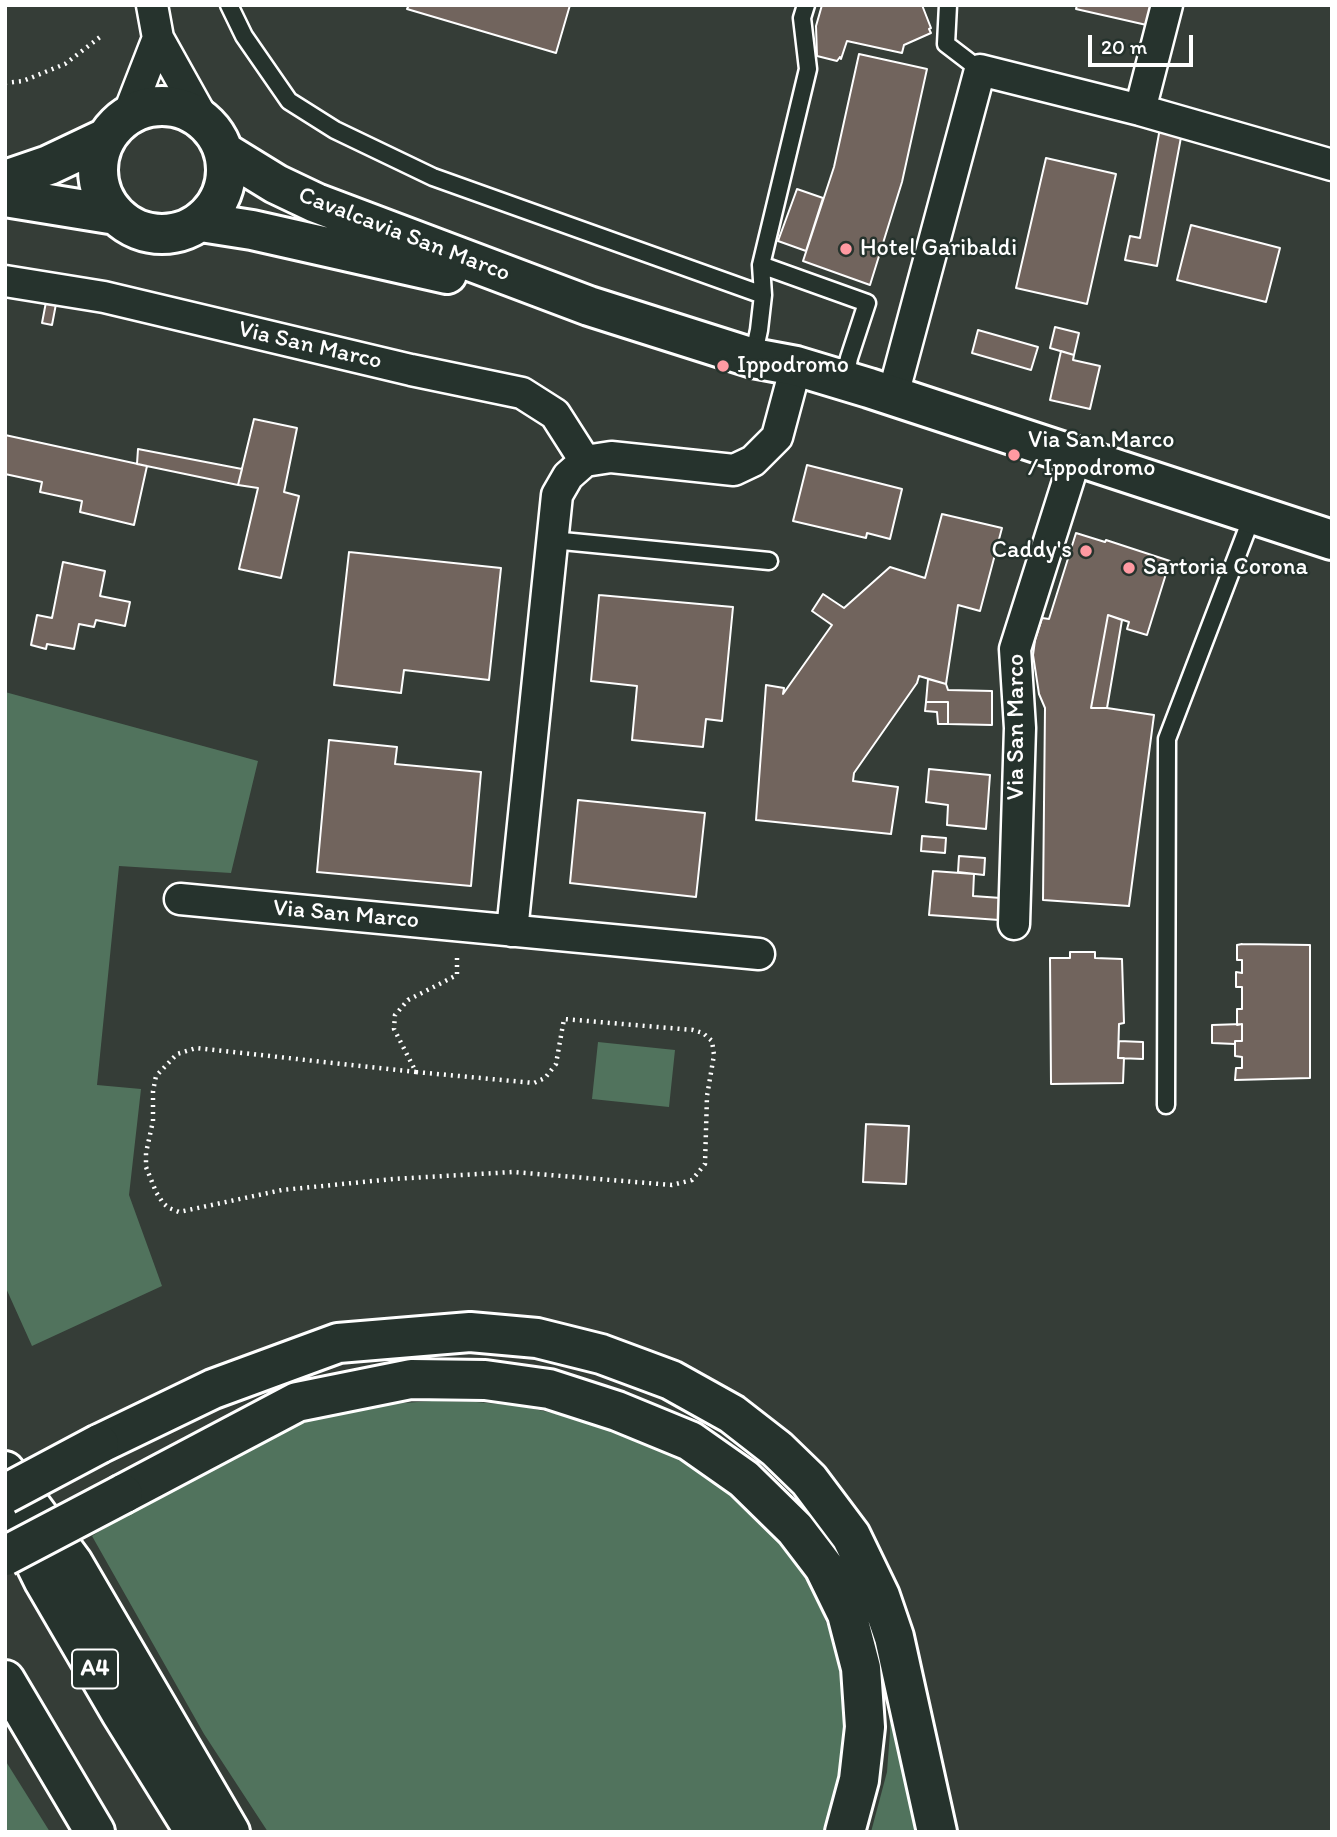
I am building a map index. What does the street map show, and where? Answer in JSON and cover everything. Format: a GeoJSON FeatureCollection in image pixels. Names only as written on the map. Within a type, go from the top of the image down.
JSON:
{"type":"FeatureCollection","features":[{"type":"Feature","properties":{"kind":"main road","name":"Cavalcavia San Marco"},"geometry":{"type":"LineString","coordinates":[[5,180],[49,165],[117,126],[140,109],[163,105],[189,112],[216,139],[276,184],[316,203],[589,306],[752,358]]}},
{"type":"Feature","properties":{"kind":"main road"},"geometry":{"type":"LineString","coordinates":[[116,215],[102,190],[97,169],[117,126]]}},
{"type":"Feature","properties":{"kind":"main road"},"geometry":{"type":"LineString","coordinates":[[201,222],[218,202],[225,185],[226,164],[216,139]]}},
{"type":"Feature","properties":{"kind":"main road","name":"Cavalcavia San Marco"},"geometry":{"type":"LineString","coordinates":[[5,197],[116,215],[136,230],[158,236],[181,232],[201,222],[252,230],[589,306]]}},
{"type":"Feature","properties":{"kind":"main road"},"geometry":{"type":"LineString","coordinates":[[752,358],[796,366],[893,395],[1332,540]]}},
{"type":"Feature","properties":{"kind":"main road"},"geometry":{"type":"LineString","coordinates":[[5,1494],[99,1444],[213,1389],[338,1343],[470,1332],[537,1338],[601,1354],[671,1380],[732,1414],[777,1449],[809,1480],[851,1536],[880,1595],[894,1637],[937,1832]]}},
{"type":"Feature","properties":{"kind":"main road"},"geometry":{"type":"LineString","coordinates":[[5,1556],[297,1402],[411,1379],[485,1380],[549,1389],[617,1411],[690,1441],[744,1479],[795,1529],[824,1567],[847,1614],[860,1668],[865,1727],[859,1780],[845,1832]]}},
{"type":"Feature","properties":{"kind":"main road"},"geometry":{"type":"LineString","coordinates":[[5,1471],[73,1563],[230,1832]]}},
{"type":"Feature","properties":{"kind":"main road","name":"A4"},"geometry":{"type":"LineString","coordinates":[[5,1502],[51,1593],[195,1832]]}},
{"type":"Feature","properties":{"kind":"main road"},"geometry":{"type":"LineString","coordinates":[[5,1680],[95,1832]]}},
{"type":"Feature","properties":{"kind":"street"},"geometry":{"type":"LineString","coordinates":[[152,5],[158,38],[216,139]]}},
{"type":"Feature","properties":{"kind":"street"},"geometry":{"type":"LineString","coordinates":[[1140,110],[1167,5]]}},
{"type":"Feature","properties":{"kind":"street"},"geometry":{"type":"LineString","coordinates":[[117,126],[158,38]]}},
{"type":"Feature","properties":{"kind":"street"},"geometry":{"type":"LineString","coordinates":[[893,395],[980,70],[1140,110],[1332,165]]}},
{"type":"Feature","properties":{"kind":"street","name":"Via San Marco"},"geometry":{"type":"LineString","coordinates":[[5,281],[104,298],[411,370],[523,393],[555,414],[585,461]]}},
{"type":"Feature","properties":{"kind":"street"},"geometry":{"type":"LineString","coordinates":[[512,931],[557,495],[568,476],[585,461],[611,457],[734,470],[753,461],[777,437],[796,366]]}},
{"type":"Feature","properties":{"kind":"street","name":"Via San Marco"},"geometry":{"type":"LineString","coordinates":[[1014,924],[1020,728],[1015,649],[1076,456]]}},
{"type":"Feature","properties":{"kind":"street","name":"Via San Marco"},"geometry":{"type":"LineString","coordinates":[[180,900],[759,954]]}},
{"type":"Feature","properties":{"kind":"lane"},"geometry":{"type":"LineString","coordinates":[[229,5],[244,36],[289,101],[335,130],[433,177],[763,295]]}},
{"type":"Feature","properties":{"kind":"lane"},"geometry":{"type":"LineString","coordinates":[[752,358],[763,295],[761,265],[808,69],[802,18],[806,5]]}},
{"type":"Feature","properties":{"kind":"lane"},"geometry":{"type":"LineString","coordinates":[[948,5],[946,44],[980,70]]}},
{"type":"Feature","properties":{"kind":"lane"},"geometry":{"type":"LineString","coordinates":[[761,265],[867,303],[849,358],[845,380]]}},
{"type":"Feature","properties":{"kind":"lane"},"geometry":{"type":"LineString","coordinates":[[1166,1105],[1167,739],[1253,514]]}},
{"type":"Feature","properties":{"kind":"lane"},"geometry":{"type":"LineString","coordinates":[[552,540],[769,561]]}},
{"type":"Feature","properties":{"kind":"path"},"geometry":{"type":"LineString","coordinates":[[5,83],[23,81],[65,64],[100,37]]}},
{"type":"Feature","properties":{"kind":"path"},"geometry":{"type":"LineString","coordinates":[[415,1072],[394,1029],[395,1015],[408,1000],[457,975],[458,926]]}},
{"type":"Feature","properties":{"kind":"path"},"geometry":{"type":"LineString","coordinates":[[564,1019],[703,1033],[712,1041],[714,1055],[708,1096],[705,1164],[692,1180],[672,1185],[500,1172],[282,1190],[179,1212],[169,1208],[156,1192],[146,1167],[153,1121],[153,1091],[156,1076],[177,1054],[196,1048],[415,1072],[534,1083],[551,1073],[556,1064],[564,1019]]}},
{"type":"Feature","properties":{"kind":"green space"},"geometry":{"type":"Polygon","coordinates":[[[5,692],[258,761],[231,873],[119,866],[97,1085],[141,1089],[129,1195],[162,1286],[32,1346],[5,1286],[5,692]]]}},
{"type":"Feature","properties":{"kind":"green space"},"geometry":{"type":"Polygon","coordinates":[[[598,1042],[675,1050],[669,1107],[592,1099],[598,1042]]]}},
{"type":"Feature","properties":{"kind":"green space"},"geometry":{"type":"Polygon","coordinates":[[[432,1401],[520,1406],[618,1432],[683,1459],[719,1481],[777,1534],[800,1567],[818,1601],[832,1638],[841,1677],[845,1715],[844,1755],[838,1794],[826,1832],[268,1832],[204,1734],[92,1536],[192,1473],[292,1426],[345,1411],[432,1401]]]}},
{"type":"Feature","properties":{"kind":"green space"},"geometry":{"type":"Polygon","coordinates":[[[889,1693],[921,1832],[871,1832],[887,1772],[889,1693]]]}},
{"type":"Feature","properties":{"kind":"green space"},"geometry":{"type":"Polygon","coordinates":[[[5,1760],[50,1832],[5,1832],[5,1760]]]}},
{"type":"Feature","properties":{"kind":"building"},"geometry":{"type":"Polygon","coordinates":[[[409,5],[570,5],[556,53],[407,9],[409,5]]]}},
{"type":"Feature","properties":{"kind":"building"},"geometry":{"type":"Polygon","coordinates":[[[822,5],[922,5],[931,33],[904,45],[902,53],[847,41],[841,59],[840,57],[837,61],[817,56],[816,26],[822,5]]]}},
{"type":"Feature","properties":{"kind":"building"},"geometry":{"type":"Polygon","coordinates":[[[1077,5],[1156,5],[1151,26],[1076,9],[1077,5]]]}},
{"type":"Feature","properties":{"kind":"building"},"geometry":{"type":"Polygon","coordinates":[[[859,54],[927,69],[902,182],[870,285],[803,261],[834,167],[859,54]]]}},
{"type":"Feature","properties":{"kind":"building"},"geometry":{"type":"Polygon","coordinates":[[[1160,128],[1182,132],[1157,266],[1125,260],[1130,236],[1140,238],[1160,128]]]}},
{"type":"Feature","properties":{"kind":"building"},"geometry":{"type":"Polygon","coordinates":[[[1046,158],[1116,174],[1087,304],[1016,288],[1046,158]]]}},
{"type":"Feature","properties":{"kind":"building"},"geometry":{"type":"Polygon","coordinates":[[[797,189],[823,198],[806,251],[778,241],[797,189]]]}},
{"type":"Feature","properties":{"kind":"building"},"geometry":{"type":"Polygon","coordinates":[[[1191,225],[1280,248],[1266,302],[1177,280],[1191,225]]]}},
{"type":"Feature","properties":{"kind":"building"},"geometry":{"type":"Polygon","coordinates":[[[46,302],[56,304],[52,325],[42,323],[46,302]]]}},
{"type":"Feature","properties":{"kind":"building"},"geometry":{"type":"Polygon","coordinates":[[[1055,327],[1079,333],[1074,355],[1050,348],[1055,327]]]}},
{"type":"Feature","properties":{"kind":"building"},"geometry":{"type":"Polygon","coordinates":[[[978,330],[1038,347],[1031,370],[972,353],[978,330]]]}},
{"type":"Feature","properties":{"kind":"building"},"geometry":{"type":"Polygon","coordinates":[[[1061,351],[1074,355],[1073,360],[1100,366],[1090,409],[1050,400],[1061,351]]]}},
{"type":"Feature","properties":{"kind":"building"},"geometry":{"type":"Polygon","coordinates":[[[254,419],[297,428],[284,492],[299,496],[281,578],[239,569],[258,488],[238,485],[254,419]]]}},
{"type":"Feature","properties":{"kind":"building"},"geometry":{"type":"Polygon","coordinates":[[[5,435],[147,466],[134,525],[80,512],[82,501],[40,492],[42,482],[5,474],[5,435]]]}},
{"type":"Feature","properties":{"kind":"building"},"geometry":{"type":"Polygon","coordinates":[[[138,449],[242,469],[238,485],[137,464],[138,449]]]}},
{"type":"Feature","properties":{"kind":"building"},"geometry":{"type":"Polygon","coordinates":[[[807,465],[902,489],[890,539],[867,533],[866,538],[793,521],[807,465]]]}},
{"type":"Feature","properties":{"kind":"building"},"geometry":{"type":"Polygon","coordinates":[[[942,514],[1002,528],[980,611],[958,605],[946,684],[919,676],[917,683],[854,773],[853,781],[898,787],[891,834],[756,820],[766,685],[784,688],[783,694],[832,625],[812,611],[823,594],[844,608],[890,567],[925,578],[942,514]]]}},
{"type":"Feature","properties":{"kind":"building"},"geometry":{"type":"Polygon","coordinates":[[[1076,533],[1170,561],[1147,635],[1127,629],[1129,622],[1108,615],[1091,708],[1154,715],[1129,906],[1043,900],[1045,708],[1039,694],[1033,655],[1042,618],[1049,619],[1076,533]]]}},
{"type":"Feature","properties":{"kind":"building"},"geometry":{"type":"Polygon","coordinates":[[[349,552],[501,568],[489,680],[404,670],[401,693],[334,685],[349,552]]]}},
{"type":"Feature","properties":{"kind":"building"},"geometry":{"type":"Polygon","coordinates":[[[63,562],[105,571],[100,596],[130,602],[125,626],[96,620],[94,627],[79,624],[74,649],[47,644],[46,649],[31,645],[37,615],[52,618],[63,562]]]}},
{"type":"Feature","properties":{"kind":"building"},"geometry":{"type":"Polygon","coordinates":[[[599,595],[733,607],[722,721],[706,719],[703,747],[632,740],[637,686],[591,681],[599,595]]]}},
{"type":"Feature","properties":{"kind":"building"},"geometry":{"type":"Polygon","coordinates":[[[1108,615],[1122,620],[1107,708],[1091,708],[1108,615]]]}},
{"type":"Feature","properties":{"kind":"building"},"geometry":{"type":"Polygon","coordinates":[[[928,679],[946,684],[948,690],[992,691],[992,725],[948,724],[948,702],[926,702],[928,679]]]}},
{"type":"Feature","properties":{"kind":"building"},"geometry":{"type":"Polygon","coordinates":[[[926,702],[948,702],[948,724],[938,724],[937,712],[925,711],[926,702]]]}},
{"type":"Feature","properties":{"kind":"building"},"geometry":{"type":"Polygon","coordinates":[[[329,740],[397,747],[395,764],[481,772],[471,886],[317,872],[329,740]]]}},
{"type":"Feature","properties":{"kind":"building"},"geometry":{"type":"Polygon","coordinates":[[[929,769],[990,775],[986,829],[947,825],[948,805],[926,802],[929,769]]]}},
{"type":"Feature","properties":{"kind":"building"},"geometry":{"type":"Polygon","coordinates":[[[578,800],[705,813],[696,897],[570,883],[578,800]]]}},
{"type":"Feature","properties":{"kind":"building"},"geometry":{"type":"Polygon","coordinates":[[[922,836],[946,838],[945,853],[921,851],[922,836]]]}},
{"type":"Feature","properties":{"kind":"building"},"geometry":{"type":"Polygon","coordinates":[[[959,856],[985,858],[984,875],[958,872],[959,856]]]}},
{"type":"Feature","properties":{"kind":"building"},"geometry":{"type":"Polygon","coordinates":[[[933,871],[974,874],[973,896],[1001,898],[999,920],[929,915],[933,871]]]}},
{"type":"Feature","properties":{"kind":"building"},"geometry":{"type":"Polygon","coordinates":[[[1237,945],[1310,945],[1310,1078],[1235,1080],[1236,1068],[1242,1068],[1242,1057],[1235,1056],[1235,1041],[1242,1041],[1242,1024],[1237,1025],[1237,1009],[1242,1009],[1242,987],[1236,987],[1236,972],[1242,973],[1242,960],[1237,960],[1237,945]]]}},
{"type":"Feature","properties":{"kind":"building"},"geometry":{"type":"Polygon","coordinates":[[[1070,952],[1095,952],[1095,958],[1122,959],[1124,1023],[1119,1024],[1118,1058],[1124,1058],[1123,1083],[1051,1084],[1050,958],[1070,958],[1070,952]]]}},
{"type":"Feature","properties":{"kind":"building"},"geometry":{"type":"Polygon","coordinates":[[[1242,1024],[1242,1041],[1235,1041],[1235,1044],[1212,1043],[1212,1025],[1242,1024]]]}},
{"type":"Feature","properties":{"kind":"building"},"geometry":{"type":"Polygon","coordinates":[[[1119,1041],[1143,1042],[1143,1059],[1118,1058],[1119,1041]]]}},
{"type":"Feature","properties":{"kind":"building"},"geometry":{"type":"Polygon","coordinates":[[[866,1124],[909,1126],[906,1184],[863,1182],[866,1124]]]}},
{"type":"Feature","properties":{"kind":"place","name":"Hotel Garibaldi"},"geometry":{"type":"Point","coordinates":[846,249]}},
{"type":"Feature","properties":{"kind":"place","name":"Ippodromo"},"geometry":{"type":"Point","coordinates":[723,366]}},
{"type":"Feature","properties":{"kind":"place","name":"Via San Marco / Ippodromo"},"geometry":{"type":"Point","coordinates":[1014,455]}},
{"type":"Feature","properties":{"kind":"place","name":"Caddy's"},"geometry":{"type":"Point","coordinates":[1086,551]}},
{"type":"Feature","properties":{"kind":"place","name":"Sartoria Corona"},"geometry":{"type":"Point","coordinates":[1129,568]}}]}
